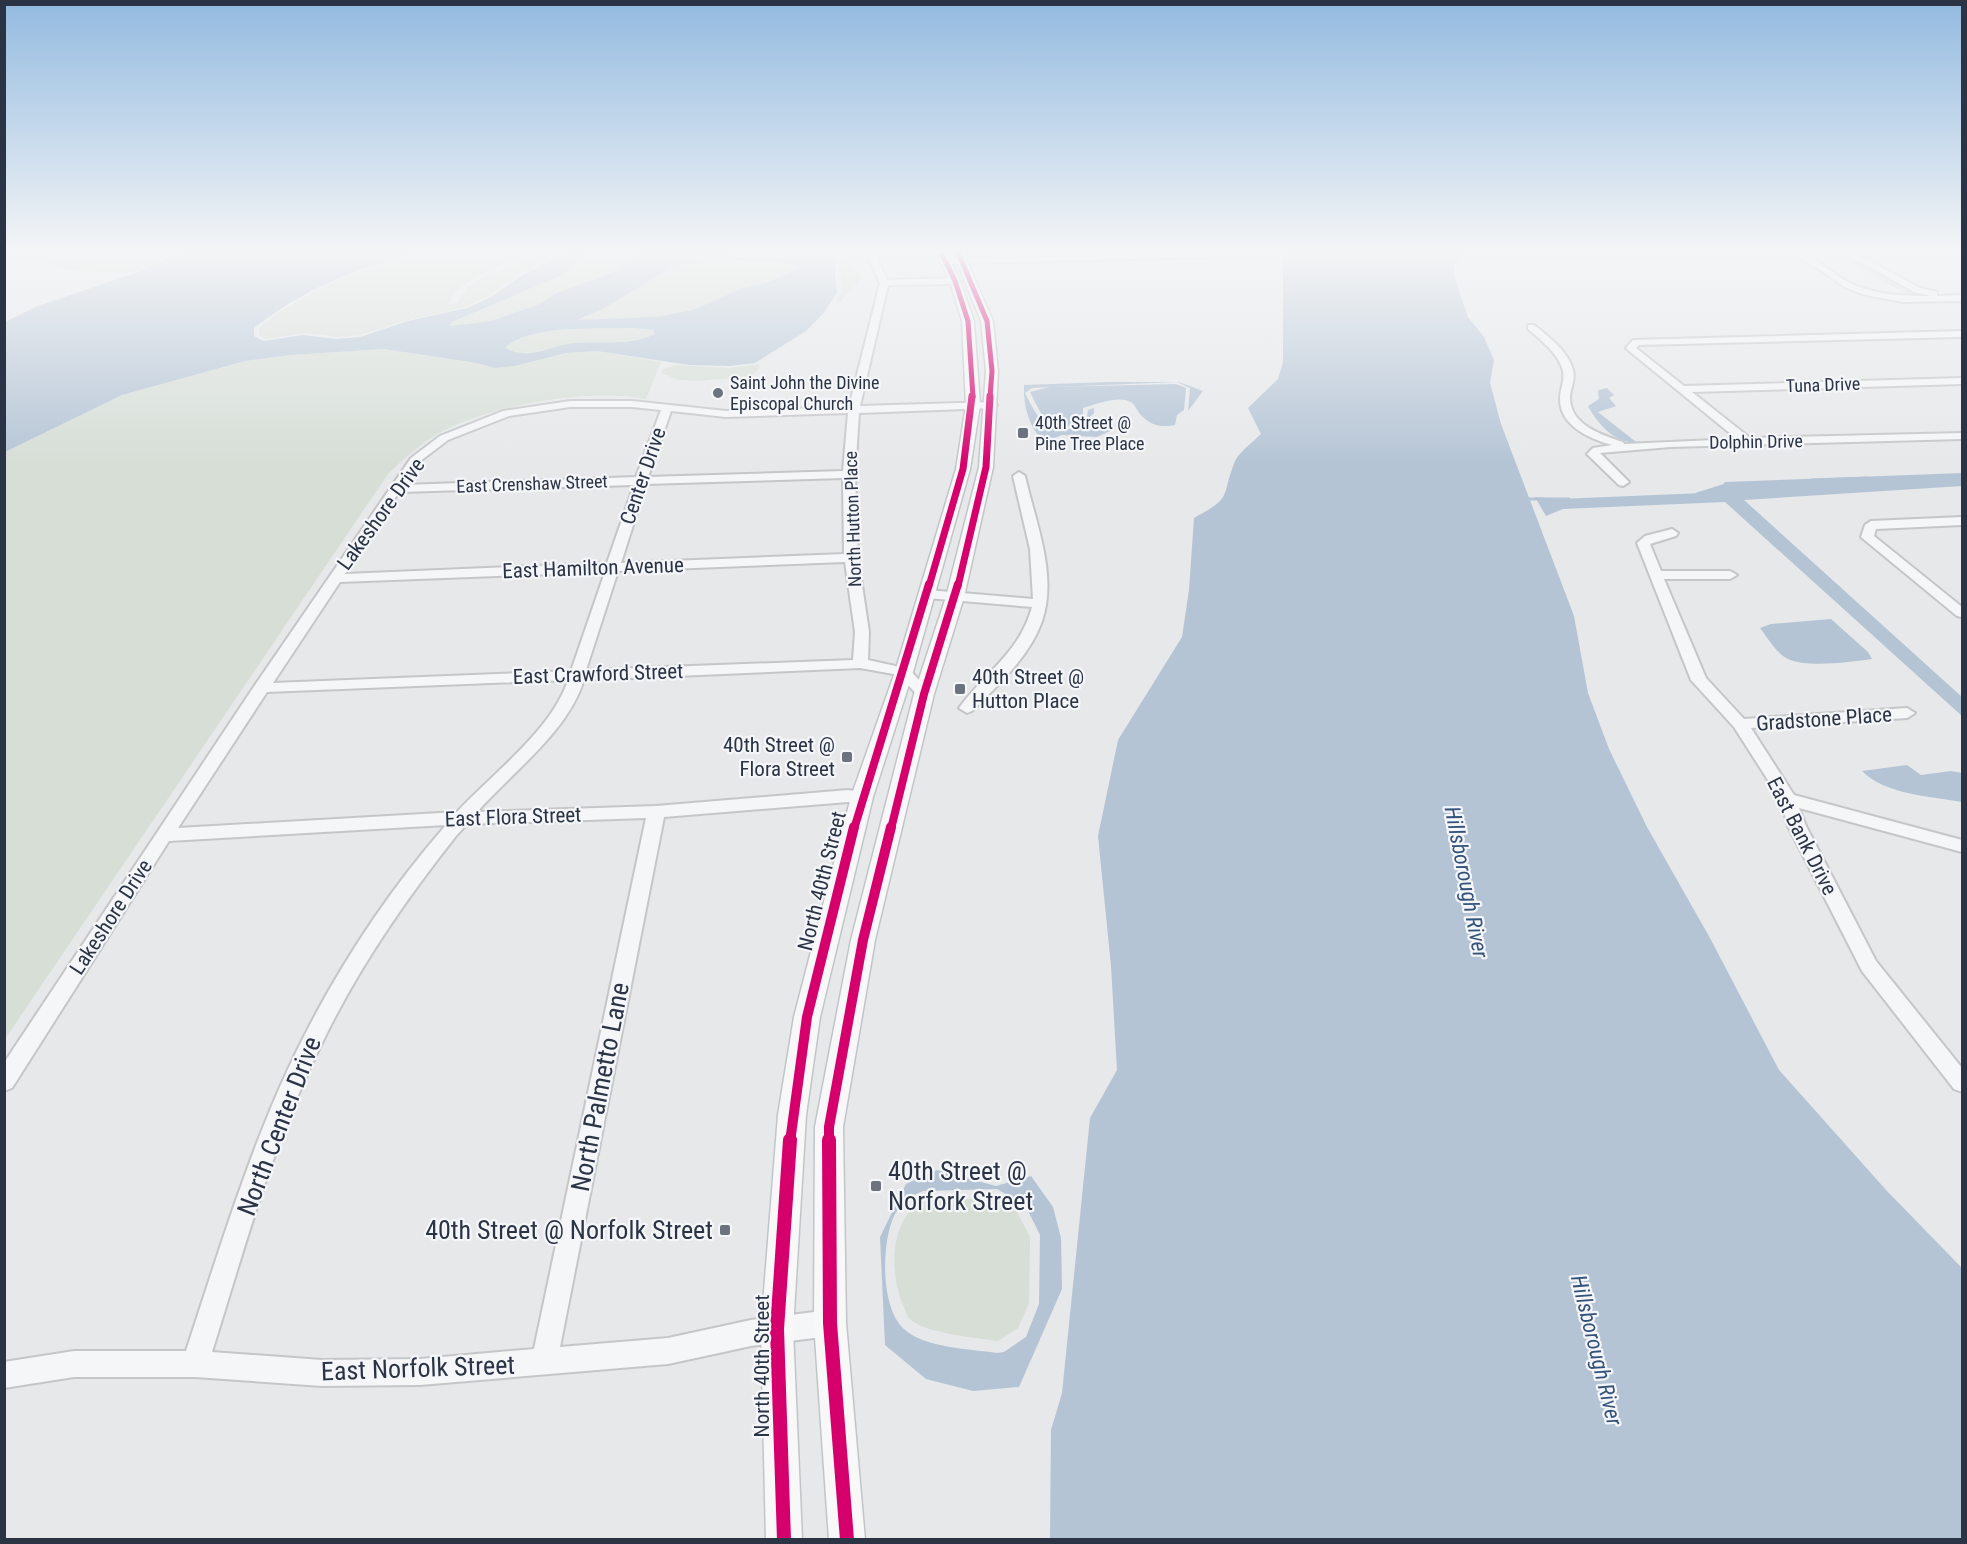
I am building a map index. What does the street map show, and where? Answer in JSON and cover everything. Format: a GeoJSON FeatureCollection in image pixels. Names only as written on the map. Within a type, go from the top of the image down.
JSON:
{"type":"FeatureCollection","features":[{"type":"Feature","properties":{"kind":"main road","name":"North 40th Street"},"geometry":{"type":"LineString","coordinates":[[784,1539],[777,1329],[792,1115],[807,1017],[862,797],[904,672],[963,470],[973,405],[969,322]]}},
{"type":"Feature","properties":{"kind":"main road"},"geometry":{"type":"LineString","coordinates":[[847,1539],[830,1323],[829,1127],[863,940],[924,694],[955,597],[986,467],[992,405],[992,371],[987,322]]}},
{"type":"Feature","properties":{"kind":"street"},"geometry":{"type":"LineString","coordinates":[[854,410],[875,322]]}},
{"type":"Feature","properties":{"kind":"street"},"geometry":{"type":"LineString","coordinates":[[1531,327],[1566,365],[1570,379],[1565,399],[1569,412],[1580,426],[1590,435],[1628,446]]}},
{"type":"Feature","properties":{"kind":"street"},"geometry":{"type":"LineString","coordinates":[[1748,442],[1631,348],[1636,342],[1962,334]]}},
{"type":"Feature","properties":{"kind":"street","name":"Tuna Drive"},"geometry":{"type":"LineString","coordinates":[[1683,389],[1962,381]]}},
{"type":"Feature","properties":{"kind":"street","name":"Lakeshore Drive"},"geometry":{"type":"LineString","coordinates":[[4,1082],[164,835],[395,489],[415,460],[444,438],[507,413],[570,404],[632,404],[726,414],[992,405]]}},
{"type":"Feature","properties":{"kind":"street","name":"Center Drive"},"geometry":{"type":"LineString","coordinates":[[461,818],[549,726],[572,692],[641,481],[668,408]]}},
{"type":"Feature","properties":{"kind":"street","name":"North Hutton Place"},"geometry":{"type":"LineString","coordinates":[[854,410],[849,474],[850,558],[862,632],[860,664]]}},
{"type":"Feature","properties":{"kind":"street","name":"Dolphin Drive"},"geometry":{"type":"LineString","coordinates":[[1623,482],[1593,454],[1597,450],[1628,446],[1962,436]]}},
{"type":"Feature","properties":{"kind":"street","name":"East Crenshaw Street"},"geometry":{"type":"LineString","coordinates":[[395,489],[849,474]]}},
{"type":"Feature","properties":{"kind":"street"},"geometry":{"type":"LineString","coordinates":[[967,708],[1026,638],[1035,621],[1040,604],[1040,578],[1019,476]]}},
{"type":"Feature","properties":{"kind":"street"},"geometry":{"type":"LineString","coordinates":[[1960,609],[1867,537],[1871,525],[1962,521]]}},
{"type":"Feature","properties":{"kind":"street","name":"East Bank Drive"},"geometry":{"type":"LineString","coordinates":[[1672,533],[1642,543],[1699,680],[1740,724],[1788,799],[1797,826],[1869,966],[1962,1083]]}},
{"type":"Feature","properties":{"kind":"street","name":"East Hamilton Avenue"},"geometry":{"type":"LineString","coordinates":[[335,578],[850,558]]}},
{"type":"Feature","properties":{"kind":"street"},"geometry":{"type":"LineString","coordinates":[[1656,575],[1730,575]]}},
{"type":"Feature","properties":{"kind":"street"},"geometry":{"type":"LineString","coordinates":[[927,594],[1040,604]]}},
{"type":"Feature","properties":{"kind":"street","name":"East Crawford Street"},"geometry":{"type":"LineString","coordinates":[[261,688],[860,664],[904,672]]}},
{"type":"Feature","properties":{"kind":"street"},"geometry":{"type":"LineString","coordinates":[[904,672],[924,694]]}},
{"type":"Feature","properties":{"kind":"street","name":"Gradstone Place"},"geometry":{"type":"LineString","coordinates":[[1740,724],[1907,713]]}},
{"type":"Feature","properties":{"kind":"street","name":"East Flora Street"},"geometry":{"type":"LineString","coordinates":[[164,835],[461,818],[656,812],[848,796],[862,797]]}},
{"type":"Feature","properties":{"kind":"street"},"geometry":{"type":"LineString","coordinates":[[1788,799],[1962,846]]}},
{"type":"Feature","properties":{"kind":"street","name":"North Palmetto Lane"},"geometry":{"type":"LineString","coordinates":[[544,1362],[656,812]]}},
{"type":"Feature","properties":{"kind":"street","name":"North Center Drive"},"geometry":{"type":"LineString","coordinates":[[195,1364],[281,1109],[317,1027],[371,940],[461,818]]}},
{"type":"Feature","properties":{"kind":"street","name":"East Norfolk Street"},"geometry":{"type":"LineString","coordinates":[[4,1375],[74,1364],[195,1364],[322,1373],[420,1372],[668,1351],[777,1329],[830,1323]]}},
{"type":"Feature","properties":{"kind":"shaded area"},"geometry":{"type":"Polygon","coordinates":[[[267,322],[401,322],[360,335],[338,337],[305,333],[266,339],[259,335],[259,328],[267,322]]]}},
{"type":"Feature","properties":{"kind":"shaded area"},"geometry":{"type":"Polygon","coordinates":[[[452,322],[482,322],[450,326],[452,322]]]}},
{"type":"Feature","properties":{"kind":"shaded area"},"geometry":{"type":"Polygon","coordinates":[[[633,328],[653,330],[655,334],[634,340],[577,343],[532,352],[504,348],[516,340],[547,331],[633,328]]]}},
{"type":"Feature","properties":{"kind":"shaded area"},"geometry":{"type":"Polygon","coordinates":[[[384,349],[477,363],[495,368],[515,366],[566,353],[597,351],[661,362],[646,399],[624,396],[573,397],[495,411],[433,436],[388,474],[5,1039],[5,452],[122,395],[245,361],[290,355],[384,349]]]}},
{"type":"Feature","properties":{"kind":"shaded area"},"geometry":{"type":"Polygon","coordinates":[[[759,364],[760,367],[753,375],[718,379],[679,380],[661,374],[663,369],[677,365],[728,368],[759,364]]]}},
{"type":"Feature","properties":{"kind":"shaded area"},"geometry":{"type":"Polygon","coordinates":[[[996,1199],[1016,1210],[1030,1237],[1029,1303],[1018,1328],[998,1341],[951,1334],[917,1324],[906,1313],[896,1280],[895,1250],[903,1222],[911,1210],[922,1202],[996,1199]]]}},
{"type":"Feature","properties":{"kind":"water"},"geometry":{"type":"Polygon","coordinates":[[[5,322],[262,322],[254,328],[254,336],[263,341],[303,335],[336,339],[360,337],[405,322],[452,322],[450,326],[482,322],[815,322],[806,331],[755,363],[729,366],[689,365],[597,351],[566,353],[515,366],[495,368],[477,363],[384,349],[290,355],[245,361],[122,395],[5,452],[5,322]],[[584,328],[547,331],[516,340],[505,348],[516,352],[532,353],[568,344],[633,341],[655,334],[653,330],[584,328]]]}},
{"type":"Feature","properties":{"kind":"water","name":"Hillsborough River"},"geometry":{"type":"Polygon","coordinates":[[[1283,322],[1472,322],[1484,337],[1494,360],[1490,383],[1501,424],[1574,616],[1588,693],[1609,749],[1647,827],[1710,938],[1779,1070],[1887,1191],[1962,1268],[1962,1539],[1050,1539],[1051,1430],[1062,1393],[1090,1118],[1117,1070],[1111,966],[1098,836],[1118,740],[1182,637],[1189,590],[1194,518],[1221,500],[1237,457],[1261,434],[1248,408],[1278,379],[1283,362],[1283,322]]]}},
{"type":"Feature","properties":{"kind":"water"},"geometry":{"type":"Polygon","coordinates":[[[1177,382],[1032,388],[1025,393],[1036,413],[1047,425],[1062,429],[1086,426],[1088,410],[1094,408],[1094,413],[1089,418],[1098,426],[1110,431],[1097,437],[1062,435],[1044,442],[1034,430],[1028,416],[1025,401],[1024,385],[1177,382]]]}},
{"type":"Feature","properties":{"kind":"water"},"geometry":{"type":"Polygon","coordinates":[[[1177,382],[1203,391],[1188,411],[1190,388],[1177,382]]]}},
{"type":"Feature","properties":{"kind":"water"},"geometry":{"type":"Polygon","coordinates":[[[1176,384],[1186,388],[1184,410],[1177,415],[1175,425],[1170,426],[1160,426],[1148,421],[1131,402],[1120,399],[1083,408],[1083,424],[1055,425],[1044,417],[1030,392],[1050,387],[1176,384]]]}},
{"type":"Feature","properties":{"kind":"water"},"geometry":{"type":"Polygon","coordinates":[[[1607,388],[1614,395],[1609,398],[1616,406],[1598,412],[1636,442],[1628,442],[1614,436],[1596,419],[1588,406],[1599,399],[1598,390],[1607,388]]]}},
{"type":"Feature","properties":{"kind":"water"},"geometry":{"type":"Polygon","coordinates":[[[1962,473],[1962,486],[1744,500],[1962,697],[1962,716],[1725,502],[1563,509],[1546,516],[1535,497],[1559,499],[1703,493],[1720,488],[1725,482],[1962,473]]]}},
{"type":"Feature","properties":{"kind":"water"},"geometry":{"type":"Polygon","coordinates":[[[1831,619],[1868,652],[1872,659],[1829,664],[1796,662],[1779,653],[1760,628],[1771,624],[1831,619]]]}},
{"type":"Feature","properties":{"kind":"water"},"geometry":{"type":"Polygon","coordinates":[[[1907,765],[1921,775],[1951,771],[1962,773],[1962,802],[1896,790],[1872,779],[1862,771],[1907,765]]]}},
{"type":"Feature","properties":{"kind":"water"},"geometry":{"type":"Polygon","coordinates":[[[937,1170],[996,1186],[1031,1176],[1053,1207],[1061,1238],[1062,1289],[1019,1387],[973,1391],[926,1379],[885,1345],[880,1237],[906,1184],[937,1170]],[[997,1189],[923,1191],[900,1207],[890,1226],[885,1274],[890,1306],[904,1329],[935,1344],[997,1353],[1004,1352],[1026,1337],[1039,1304],[1040,1235],[1025,1205],[997,1189]]]}},
{"type":"Feature","properties":{"kind":"waterway"},"geometry":{"type":"LineString","coordinates":[[1812,480],[1867,478]]}},
{"type":"Feature","properties":{"kind":"waterway"},"geometry":{"type":"LineString","coordinates":[[1697,494],[1726,485]]}},
{"type":"Feature","properties":{"kind":"waterway"},"geometry":{"type":"LineString","coordinates":[[1529,499],[1569,499]]}},
{"type":"Feature","properties":{"kind":"cycle path"},"geometry":{"type":"LineString","coordinates":[[784,1540],[777,1329],[792,1115],[807,1017],[862,797],[904,672],[963,469],[973,405],[968,322]]}},
{"type":"Feature","properties":{"kind":"cycle path"},"geometry":{"type":"LineString","coordinates":[[847,1540],[830,1323],[829,1127],[863,940],[924,694],[955,597],[986,467],[992,371],[987,322]]}},
{"type":"Feature","properties":{"kind":"place","name":"Saint John the Divine Episcopal Church"},"geometry":{"type":"Point","coordinates":[718,393]}},
{"type":"Feature","properties":{"kind":"place","name":"40th Street @ Pine Tree Place"},"geometry":{"type":"Point","coordinates":[1023,433]}},
{"type":"Feature","properties":{"kind":"place","name":"40th Street @ Hutton Place"},"geometry":{"type":"Point","coordinates":[960,689]}},
{"type":"Feature","properties":{"kind":"place","name":"40th Street @ Flora Street"},"geometry":{"type":"Point","coordinates":[847,757]}},
{"type":"Feature","properties":{"kind":"place","name":"40th Street @ Norfork Street"},"geometry":{"type":"Point","coordinates":[876,1186]}},
{"type":"Feature","properties":{"kind":"place","name":"40th Street @ Norfolk Street"},"geometry":{"type":"Point","coordinates":[725,1230]}}]}
